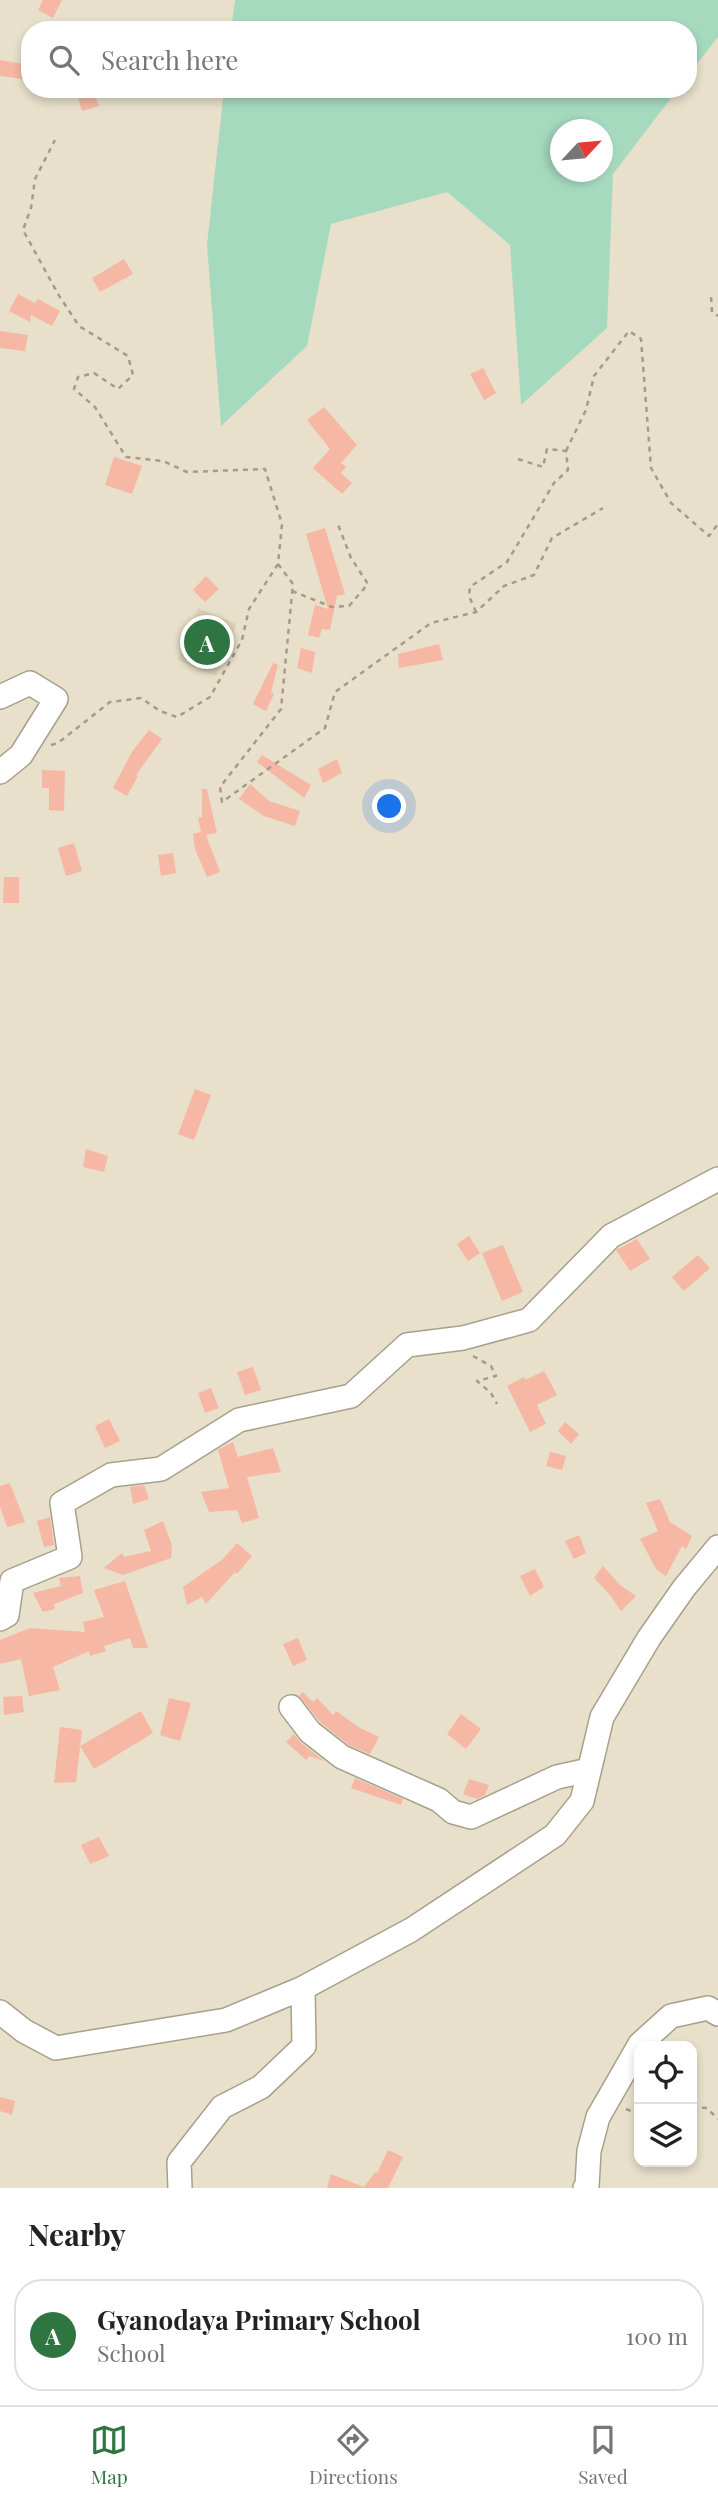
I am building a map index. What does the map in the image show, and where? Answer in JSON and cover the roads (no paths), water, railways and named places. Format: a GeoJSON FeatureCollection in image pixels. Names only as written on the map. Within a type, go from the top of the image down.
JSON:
{"type":"FeatureCollection","features":[{"type":"Feature","properties":{"kind":"street"},"geometry":{"type":"LineString","coordinates":[[0,697],[30,683],[56,699],[22,755],[0,772]]}},
{"type":"Feature","properties":{"kind":"street"},"geometry":{"type":"LineString","coordinates":[[0,1619],[6,1615],[12,1581],[70,1557],[62,1503],[111,1475],[161,1469],[239,1420],[351,1396],[407,1345],[463,1338],[529,1320],[611,1236],[718,1179]]}},
{"type":"Feature","properties":{"kind":"street"},"geometry":{"type":"LineString","coordinates":[[0,2012],[24,2031],[56,2048],[226,2020],[303,1988],[411,1930],[555,1835],[582,1801],[602,1717],[649,1638],[684,1588],[718,1547]]}},
{"type":"Feature","properties":{"kind":"street"},"geometry":{"type":"LineString","coordinates":[[291,1707],[310,1732],[342,1757],[439,1800],[462,1816],[471,1817],[557,1777],[589,1770]]}},
{"type":"Feature","properties":{"kind":"street"},"geometry":{"type":"LineString","coordinates":[[180,2188],[179,2162],[222,2107],[261,2087],[304,2046],[303,1988]]}},
{"type":"Feature","properties":{"kind":"street"},"geometry":{"type":"LineString","coordinates":[[585,2188],[589,2151],[598,2117],[640,2044],[671,2016],[708,2008],[718,2014]]}},
{"type":"Feature","properties":{"kind":"place","name":"Gyanodaya Primary School"},"geometry":{"type":"Point","coordinates":[207,642]}}]}
